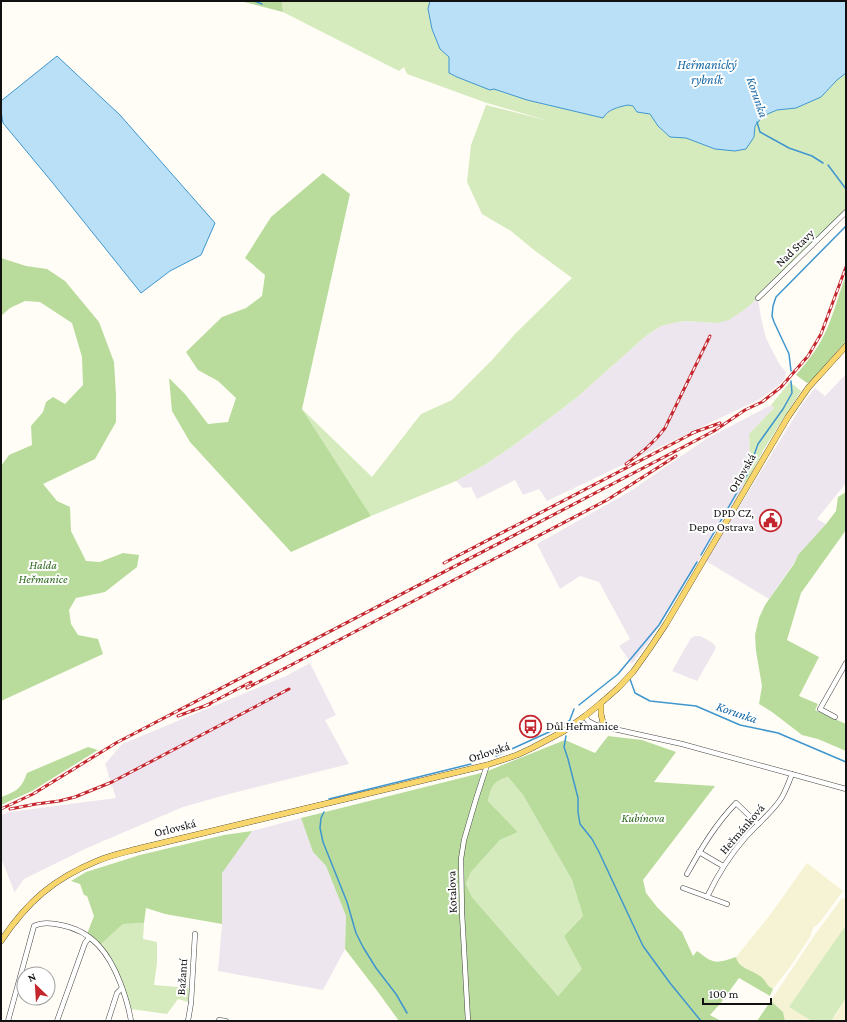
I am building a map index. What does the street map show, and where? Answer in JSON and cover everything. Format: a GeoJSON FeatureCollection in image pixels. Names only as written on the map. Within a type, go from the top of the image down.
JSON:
{"type":"FeatureCollection","features":[{"type":"Feature","properties":{"kind":"main road","name":"Orlovská"},"geometry":{"type":"LineString","coordinates":[[1,941],[14,921],[42,892],[76,870],[98,860],[156,844],[487,765],[517,755],[542,744],[564,731],[601,703],[633,672],[666,624],[788,417],[808,388],[846,346]]}},
{"type":"Feature","properties":{"kind":"main road"},"geometry":{"type":"LineString","coordinates":[[601,703],[600,714],[604,727]]}},
{"type":"Feature","properties":{"kind":"street","name":"Nad Stavy"},"geometry":{"type":"LineString","coordinates":[[758,298],[846,212]]}},
{"type":"Feature","properties":{"kind":"street"},"geometry":{"type":"LineString","coordinates":[[835,717],[820,709],[846,663]]}},
{"type":"Feature","properties":{"kind":"street"},"geometry":{"type":"LineString","coordinates":[[585,716],[588,721],[604,727],[662,739],[846,789]]}},
{"type":"Feature","properties":{"kind":"street","name":"Kotalova"},"geometry":{"type":"LineString","coordinates":[[468,1021],[462,913],[461,859],[464,840],[487,765]]}},
{"type":"Feature","properties":{"kind":"street","name":"Heřmánková"},"geometry":{"type":"LineString","coordinates":[[707,897],[723,866],[745,838],[782,797],[792,774]]}},
{"type":"Feature","properties":{"kind":"street"},"geometry":{"type":"LineString","coordinates":[[687,874],[713,831],[736,803],[758,824]]}},
{"type":"Feature","properties":{"kind":"street"},"geometry":{"type":"LineString","coordinates":[[699,852],[723,866]]}},
{"type":"Feature","properties":{"kind":"street"},"geometry":{"type":"LineString","coordinates":[[683,888],[727,904]]}},
{"type":"Feature","properties":{"kind":"street"},"geometry":{"type":"LineString","coordinates":[[8,1021],[30,938],[34,926],[40,924],[54,924],[69,927],[80,932],[99,946],[109,958],[122,988],[130,1011],[131,1021]]}},
{"type":"Feature","properties":{"kind":"street","name":"Bažantí"},"geometry":{"type":"LineString","coordinates":[[188,1021],[191,1003],[195,934]]}},
{"type":"Feature","properties":{"kind":"street"},"geometry":{"type":"LineString","coordinates":[[57,1021],[85,943],[89,938]]}},
{"type":"Feature","properties":{"kind":"street"},"geometry":{"type":"LineString","coordinates":[[108,1021],[117,993],[122,988]]}},
{"type":"Feature","properties":{"kind":"street"},"geometry":{"type":"LineString","coordinates":[[220,1020],[226,1021]]}},
{"type":"Feature","properties":{"kind":"shaded area"},"geometry":{"type":"Polygon","coordinates":[[[758,298],[766,338],[780,365],[786,372],[785,378],[779,385],[760,399],[547,501],[539,489],[523,495],[515,480],[477,499],[471,487],[463,488],[456,481],[510,448],[575,399],[647,335],[661,326],[685,321],[717,323],[744,310],[758,298]]]}},
{"type":"Feature","properties":{"kind":"shaded area"},"geometry":{"type":"Polygon","coordinates":[[[846,374],[846,483],[817,519],[826,524],[798,555],[769,599],[706,561],[803,403],[815,388],[825,396],[846,374]]]}},
{"type":"Feature","properties":{"kind":"shaded area"},"geometry":{"type":"Polygon","coordinates":[[[771,405],[774,408],[749,434],[750,456],[740,481],[745,485],[650,640],[632,664],[619,646],[630,639],[599,582],[580,576],[560,589],[537,544],[629,492],[706,439],[771,405]]]}},
{"type":"Feature","properties":{"kind":"shaded area"},"geometry":{"type":"Polygon","coordinates":[[[700,636],[706,639],[714,644],[716,648],[697,681],[672,671],[691,638],[700,636]]]}},
{"type":"Feature","properties":{"kind":"shaded area"},"geometry":{"type":"Polygon","coordinates":[[[310,663],[336,715],[325,720],[349,764],[183,807],[87,848],[24,879],[14,893],[1,858],[1,815],[9,812],[116,798],[105,764],[122,744],[286,676],[310,663]]]}},
{"type":"Feature","properties":{"kind":"shaded area"},"geometry":{"type":"Polygon","coordinates":[[[301,818],[313,852],[326,866],[346,916],[345,949],[323,990],[218,971],[222,924],[222,872],[252,831],[301,818]]]}},
{"type":"Feature","properties":{"kind":"shaded area"},"geometry":{"type":"Polygon","coordinates":[[[807,863],[843,891],[820,922],[813,928],[810,937],[773,989],[768,987],[761,977],[736,961],[736,957],[770,915],[807,863]]]}},
{"type":"Feature","properties":{"kind":"shaded area"},"geometry":{"type":"Polygon","coordinates":[[[842,898],[846,899],[846,925],[790,1007],[812,1021],[785,1021],[783,1012],[771,1001],[814,936],[842,898]]]}},
{"type":"Feature","properties":{"kind":"shaded area"},"geometry":{"type":"Polygon","coordinates":[[[846,998],[846,1021],[831,1021],[837,1013],[846,998]]]}},
{"type":"Feature","properties":{"kind":"green space"},"geometry":{"type":"Polygon","coordinates":[[[240,1],[282,1],[283,12],[240,1]]]}},
{"type":"Feature","properties":{"kind":"green space"},"geometry":{"type":"Polygon","coordinates":[[[282,1],[430,1],[428,9],[432,29],[440,49],[449,57],[450,70],[494,89],[527,100],[603,118],[611,111],[627,104],[633,106],[637,112],[650,114],[658,126],[670,137],[686,138],[715,149],[735,151],[754,137],[755,126],[763,116],[777,110],[796,108],[821,97],[846,73],[846,212],[758,298],[729,320],[717,323],[685,321],[661,326],[647,335],[575,399],[510,448],[486,464],[456,481],[371,516],[302,409],[372,477],[421,414],[452,400],[492,360],[515,334],[572,278],[511,231],[482,214],[467,182],[471,145],[486,105],[549,121],[487,103],[407,74],[404,67],[399,71],[283,12],[282,1]]]}},
{"type":"Feature","properties":{"kind":"green space"},"geometry":{"type":"Polygon","coordinates":[[[323,173],[350,194],[302,409],[371,516],[291,552],[190,442],[172,411],[169,378],[185,394],[208,424],[228,422],[236,398],[218,381],[198,370],[186,352],[222,317],[246,308],[262,296],[265,275],[245,258],[271,217],[323,173]]]}},
{"type":"Feature","properties":{"kind":"green space","name":"Halda Heřmanice"},"geometry":{"type":"Polygon","coordinates":[[[1,258],[26,266],[47,269],[65,281],[99,322],[114,362],[116,422],[95,459],[43,484],[57,501],[70,507],[71,531],[86,561],[100,562],[123,553],[139,555],[137,567],[105,592],[76,598],[69,610],[71,624],[78,635],[98,639],[103,654],[1,701],[1,466],[9,455],[32,445],[31,426],[43,412],[46,402],[53,397],[65,404],[83,385],[82,357],[72,323],[40,302],[25,301],[10,308],[1,316],[1,258]]]}},
{"type":"Feature","properties":{"kind":"green space"},"geometry":{"type":"Polygon","coordinates":[[[846,275],[846,341],[810,382],[807,383],[796,375],[814,352],[823,337],[830,322],[846,275]]]}},
{"type":"Feature","properties":{"kind":"green space"},"geometry":{"type":"Polygon","coordinates":[[[790,382],[801,391],[764,449],[745,485],[740,481],[750,456],[749,434],[774,408],[771,405],[790,382]]]}},
{"type":"Feature","properties":{"kind":"green space"},"geometry":{"type":"Polygon","coordinates":[[[846,492],[846,530],[801,593],[787,640],[819,657],[799,696],[818,704],[815,710],[846,724],[846,751],[818,739],[802,735],[759,704],[762,686],[755,635],[759,618],[765,605],[794,564],[798,555],[836,511],[838,497],[846,492]]]}},
{"type":"Feature","properties":{"kind":"green space","name":"Kubínova"},"geometry":{"type":"Polygon","coordinates":[[[608,736],[642,740],[676,752],[654,782],[715,786],[643,880],[646,893],[657,907],[682,932],[693,956],[697,951],[715,962],[736,957],[739,964],[760,976],[773,989],[770,996],[739,978],[710,1015],[721,1021],[399,1021],[345,949],[346,916],[326,866],[313,852],[301,818],[485,772],[565,740],[595,753],[608,736]],[[508,777],[499,780],[494,785],[490,792],[488,801],[518,832],[500,840],[471,872],[466,883],[472,897],[558,996],[582,969],[564,936],[583,916],[572,880],[523,795],[508,777]]]}},
{"type":"Feature","properties":{"kind":"green space"},"geometry":{"type":"Polygon","coordinates":[[[88,747],[98,750],[32,791],[1,805],[1,797],[18,789],[23,783],[27,773],[88,747]]]}},
{"type":"Feature","properties":{"kind":"green space"},"geometry":{"type":"Polygon","coordinates":[[[508,777],[523,795],[572,880],[583,916],[564,936],[583,969],[558,996],[472,897],[466,882],[471,872],[500,840],[518,832],[488,801],[490,792],[494,785],[499,780],[508,777]]]}},
{"type":"Feature","properties":{"kind":"green space"},"geometry":{"type":"Polygon","coordinates":[[[252,831],[222,873],[222,924],[165,914],[146,908],[144,923],[123,924],[100,945],[87,934],[94,916],[87,896],[84,895],[80,884],[71,881],[86,872],[140,855],[224,835],[252,831]]]}},
{"type":"Feature","properties":{"kind":"green space"},"geometry":{"type":"Polygon","coordinates":[[[144,923],[143,939],[157,942],[157,963],[154,985],[190,988],[188,1002],[178,999],[167,1014],[131,1009],[121,978],[111,958],[100,945],[123,924],[144,923]]]}},
{"type":"Feature","properties":{"kind":"green space"},"geometry":{"type":"Polygon","coordinates":[[[846,925],[846,998],[831,1021],[812,1021],[789,1007],[846,925]]]}},
{"type":"Feature","properties":{"kind":"green space"},"geometry":{"type":"Polygon","coordinates":[[[772,999],[771,1001],[783,1012],[785,1021],[757,1021],[772,999]]]}},
{"type":"Feature","properties":{"kind":"water","name":"Heřmanický rybník"},"geometry":{"type":"Polygon","coordinates":[[[430,1],[846,1],[846,73],[821,97],[796,108],[777,110],[763,116],[755,126],[754,137],[746,149],[735,151],[715,149],[686,138],[670,137],[658,126],[650,114],[637,112],[633,106],[628,105],[614,109],[608,112],[603,118],[527,100],[494,89],[490,90],[449,73],[449,57],[440,49],[432,29],[428,9],[430,1]]]}},
{"type":"Feature","properties":{"kind":"water"},"geometry":{"type":"Polygon","coordinates":[[[57,56],[120,115],[215,223],[201,255],[170,271],[141,293],[3,123],[1,101],[57,56]]]}},
{"type":"Feature","properties":{"kind":"waterway"},"geometry":{"type":"LineString","coordinates":[[254,1],[262,4]]}},
{"type":"Feature","properties":{"kind":"waterway","name":"Korunka"},"geometry":{"type":"LineString","coordinates":[[757,122],[760,132],[789,148],[812,156],[823,163]]}},
{"type":"Feature","properties":{"kind":"waterway","name":"Korunka"},"geometry":{"type":"LineString","coordinates":[[828,165],[846,189]]}},
{"type":"Feature","properties":{"kind":"waterway","name":"Korunka"},"geometry":{"type":"LineString","coordinates":[[791,371],[789,354],[772,316],[776,297],[846,226]]}},
{"type":"Feature","properties":{"kind":"waterway","name":"Korunka"},"geometry":{"type":"LineString","coordinates":[[701,555],[747,475],[758,444],[783,409],[792,393],[791,381]]}},
{"type":"Feature","properties":{"kind":"waterway","name":"Korunka"},"geometry":{"type":"LineString","coordinates":[[579,705],[618,674],[659,625],[697,562]]}},
{"type":"Feature","properties":{"kind":"waterway","name":"Korunka"},"geometry":{"type":"LineString","coordinates":[[630,679],[635,693],[650,701],[696,706],[740,725],[778,733],[846,762]]}},
{"type":"Feature","properties":{"kind":"waterway"},"geometry":{"type":"LineString","coordinates":[[568,725],[574,709]]}},
{"type":"Feature","properties":{"kind":"waterway"},"geometry":{"type":"LineString","coordinates":[[496,756],[549,732],[569,721]]}},
{"type":"Feature","properties":{"kind":"waterway"},"geometry":{"type":"LineString","coordinates":[[566,736],[564,747],[578,798],[580,824],[592,839],[599,852],[643,946],[670,983],[701,1021]]}},
{"type":"Feature","properties":{"kind":"waterway"},"geometry":{"type":"LineString","coordinates":[[329,799],[471,764]]}},
{"type":"Feature","properties":{"kind":"waterway"},"geometry":{"type":"LineString","coordinates":[[324,812],[321,818],[320,828],[323,842],[347,902],[356,933],[376,968],[396,994],[407,1013]]}},
{"type":"Feature","properties":{"kind":"railway"},"geometry":{"type":"LineString","coordinates":[[1,809],[33,794],[116,743],[714,431],[745,410],[762,402],[781,387],[808,356],[821,334],[846,267]]}},
{"type":"Feature","properties":{"kind":"railway"},"geometry":{"type":"LineString","coordinates":[[626,464],[647,448],[665,428],[710,336]]}},
{"type":"Feature","properties":{"kind":"railway"},"geometry":{"type":"LineString","coordinates":[[692,433],[720,423]]}},
{"type":"Feature","properties":{"kind":"railway"},"geometry":{"type":"LineString","coordinates":[[444,563],[697,431]]}},
{"type":"Feature","properties":{"kind":"railway"},"geometry":{"type":"LineString","coordinates":[[247,688],[607,500],[676,456]]}},
{"type":"Feature","properties":{"kind":"railway"},"geometry":{"type":"LineString","coordinates":[[205,706],[251,682]]}},
{"type":"Feature","properties":{"kind":"railway"},"geometry":{"type":"LineString","coordinates":[[10,809],[75,797],[112,782],[289,689]]}},
{"type":"Feature","properties":{"kind":"railway"},"geometry":{"type":"LineString","coordinates":[[178,716],[210,704]]}},
{"type":"Feature","properties":{"kind":"place","name":"DPD CZ, Depo Ostrava"},"geometry":{"type":"Point","coordinates":[770,520]}},
{"type":"Feature","properties":{"kind":"place","name":"Důl Heřmanice"},"geometry":{"type":"Point","coordinates":[530,726]}}]}
